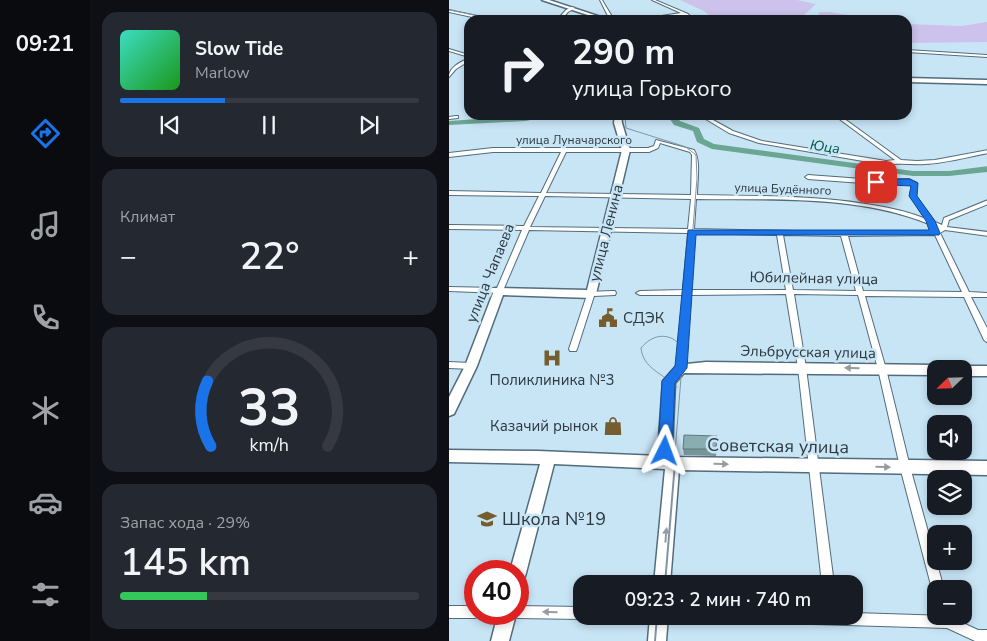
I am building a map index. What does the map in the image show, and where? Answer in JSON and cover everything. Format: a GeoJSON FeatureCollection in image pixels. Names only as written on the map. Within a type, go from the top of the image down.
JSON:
{"type":"FeatureCollection","features":[{"type":"Feature","properties":{"kind":"main road"},"geometry":{"type":"LineString","coordinates":[[545,0],[595,15]]}},
{"type":"Feature","properties":{"kind":"main road"},"geometry":{"type":"LineString","coordinates":[[912,80],[987,82]]}},
{"type":"Feature","properties":{"kind":"main road","name":"улица Ленина"},"geometry":{"type":"LineString","coordinates":[[591,294],[626,150],[618,120]]}},
{"type":"Feature","properties":{"kind":"main road"},"geometry":{"type":"LineString","coordinates":[[499,291],[591,294]]}},
{"type":"Feature","properties":{"kind":"main road","name":"улица Чапаева"},"geometry":{"type":"LineString","coordinates":[[449,410],[471,366],[499,291]]}},
{"type":"Feature","properties":{"kind":"main road"},"geometry":{"type":"LineString","coordinates":[[663,575],[672,463],[665,451],[669,381],[681,368]]}},
{"type":"Feature","properties":{"kind":"main road","name":"Эльбрусская улица"},"geometry":{"type":"LineString","coordinates":[[681,368],[927,370]]}},
{"type":"Feature","properties":{"kind":"main road"},"geometry":{"type":"LineString","coordinates":[[972,371],[987,371]]}},
{"type":"Feature","properties":{"kind":"main road","name":"Советская улица"},"geometry":{"type":"LineString","coordinates":[[449,456],[672,463],[987,468]]}},
{"type":"Feature","properties":{"kind":"main road"},"geometry":{"type":"LineString","coordinates":[[522,560],[549,458]]}},
{"type":"Feature","properties":{"kind":"main road"},"geometry":{"type":"LineString","coordinates":[[500,641],[504,625]]}},
{"type":"Feature","properties":{"kind":"main road"},"geometry":{"type":"LineString","coordinates":[[657,641],[658,625]]}},
{"type":"Feature","properties":{"kind":"street"},"geometry":{"type":"LineString","coordinates":[[601,0],[608,15]]}},
{"type":"Feature","properties":{"kind":"street"},"geometry":{"type":"LineString","coordinates":[[653,0],[683,14]]}},
{"type":"Feature","properties":{"kind":"street"},"geometry":{"type":"LineString","coordinates":[[563,15],[573,8]]}},
{"type":"Feature","properties":{"kind":"street"},"geometry":{"type":"LineString","coordinates":[[449,11],[468,15]]}},
{"type":"Feature","properties":{"kind":"street"},"geometry":{"type":"LineString","coordinates":[[675,15],[683,14]]}},
{"type":"Feature","properties":{"kind":"street"},"geometry":{"type":"LineString","coordinates":[[449,50],[464,56]]}},
{"type":"Feature","properties":{"kind":"street"},"geometry":{"type":"LineString","coordinates":[[912,52],[987,56]]}},
{"type":"Feature","properties":{"kind":"street"},"geometry":{"type":"LineString","coordinates":[[449,76],[455,68],[464,62]]}},
{"type":"Feature","properties":{"kind":"street"},"geometry":{"type":"LineString","coordinates":[[449,118],[456,117]]}},
{"type":"Feature","properties":{"kind":"street"},"geometry":{"type":"LineString","coordinates":[[710,120],[731,132],[761,142],[886,163],[898,160],[917,163],[987,151]]}},
{"type":"Feature","properties":{"kind":"street"},"geometry":{"type":"LineString","coordinates":[[843,120],[898,160]]}},
{"type":"Feature","properties":{"kind":"street","name":"улица Луначарского"},"geometry":{"type":"LineString","coordinates":[[449,155],[493,150],[653,149],[658,141],[692,151],[695,156],[693,198]]}},
{"type":"Feature","properties":{"kind":"street","name":"улица Чапаева"},"geometry":{"type":"LineString","coordinates":[[499,291],[525,229],[564,151]]}},
{"type":"Feature","properties":{"kind":"street"},"geometry":{"type":"LineString","coordinates":[[808,177],[876,182],[909,181],[915,184],[913,196],[931,221],[964,295],[987,340]]}},
{"type":"Feature","properties":{"kind":"street","name":"улица Будённого"},"geometry":{"type":"LineString","coordinates":[[449,193],[844,202],[931,221],[944,228]]}},
{"type":"Feature","properties":{"kind":"street"},"geometry":{"type":"LineString","coordinates":[[681,368],[693,198]]}},
{"type":"Feature","properties":{"kind":"street"},"geometry":{"type":"LineString","coordinates":[[944,228],[946,219],[987,202]]}},
{"type":"Feature","properties":{"kind":"street"},"geometry":{"type":"LineString","coordinates":[[449,227],[844,234],[935,233],[944,228],[987,234]]}},
{"type":"Feature","properties":{"kind":"street"},"geometry":{"type":"LineString","coordinates":[[780,233],[803,368],[827,575]]}},
{"type":"Feature","properties":{"kind":"street"},"geometry":{"type":"LineString","coordinates":[[844,234],[882,369],[905,467],[936,580]]}},
{"type":"Feature","properties":{"kind":"street"},"geometry":{"type":"LineString","coordinates":[[449,290],[499,291]]}},
{"type":"Feature","properties":{"kind":"street","name":"Юбилейная улица"},"geometry":{"type":"LineString","coordinates":[[640,293],[789,292],[987,295]]}},
{"type":"Feature","properties":{"kind":"street"},"geometry":{"type":"LineString","coordinates":[[591,294],[612,294]]}},
{"type":"Feature","properties":{"kind":"street","name":"улица Ленина"},"geometry":{"type":"LineString","coordinates":[[573,349],[591,294]]}},
{"type":"Feature","properties":{"kind":"street"},"geometry":{"type":"LineString","coordinates":[[449,365],[471,366]]}},
{"type":"Feature","properties":{"kind":"street"},"geometry":{"type":"LineString","coordinates":[[449,612],[464,612]]}},
{"type":"Feature","properties":{"kind":"street"},"geometry":{"type":"LineString","coordinates":[[529,612],[573,613]]}},
{"type":"Feature","properties":{"kind":"street"},"geometry":{"type":"LineString","coordinates":[[863,618],[927,619]]}},
{"type":"Feature","properties":{"kind":"street"},"geometry":{"type":"LineString","coordinates":[[958,625],[980,637]]}},
{"type":"Feature","properties":{"kind":"shaded area"},"geometry":{"type":"Polygon","coordinates":[[[680,0],[797,0],[816,4],[804,15],[709,15],[680,0]]]}},
{"type":"Feature","properties":{"kind":"shaded area"},"geometry":{"type":"Polygon","coordinates":[[[820,12],[830,12],[848,15],[819,15],[820,12]]]}},
{"type":"Feature","properties":{"kind":"shaded area"},"geometry":{"type":"Polygon","coordinates":[[[987,22],[987,42],[912,43],[912,24],[962,26],[987,22]]]}},
{"type":"Feature","properties":{"kind":"building"},"geometry":{"type":"Polygon","coordinates":[[[684,435],[717,436],[716,449],[683,449],[684,435]]]}},
{"type":"Feature","properties":{"kind":"waterway","name":"Юца"},"geometry":{"type":"LineString","coordinates":[[449,123],[507,120]]}},
{"type":"Feature","properties":{"kind":"waterway","name":"Юца"},"geometry":{"type":"LineString","coordinates":[[675,120],[677,123],[696,130],[700,140],[712,146],[913,173],[949,174],[988,169]]}},
{"type":"Feature","properties":{"kind":"tram line"},"geometry":{"type":"LineString","coordinates":[[449,10],[474,15]]}},
{"type":"Feature","properties":{"kind":"tram line"},"geometry":{"type":"LineString","coordinates":[[625,120],[626,128],[686,147],[696,155],[697,178],[683,349]]}},
{"type":"Feature","properties":{"kind":"tram line"},"geometry":{"type":"LineString","coordinates":[[677,387],[650,366],[641,348],[652,339],[663,336],[674,340],[683,349]]}},
{"type":"Feature","properties":{"kind":"tram line"},"geometry":{"type":"LineString","coordinates":[[674,465],[683,349]]}},
{"type":"Feature","properties":{"kind":"tram line"},"geometry":{"type":"LineString","coordinates":[[666,575],[675,463]]}},
{"type":"Feature","properties":{"kind":"tram line"},"geometry":{"type":"LineString","coordinates":[[655,641],[656,625]]}},
{"type":"Feature","properties":{"kind":"place","name":"СДЭК"},"geometry":{"type":"Point","coordinates":[608,318]}},
{"type":"Feature","properties":{"kind":"place","name":"Поликлиника №3"},"geometry":{"type":"Point","coordinates":[552,358]}},
{"type":"Feature","properties":{"kind":"place","name":"Казачий рынок"},"geometry":{"type":"Point","coordinates":[613,426]}},
{"type":"Feature","properties":{"kind":"place","name":"Школа №19"},"geometry":{"type":"Point","coordinates":[487,519]}},
{"type":"Feature","properties":{"kind":"route"},"geometry":{"type":"LineString","coordinates":[[665,451],[669,381],[681,368],[691,232],[935,233],[931,221],[913,196],[915,184],[909,181],[876,182]]}}]}
